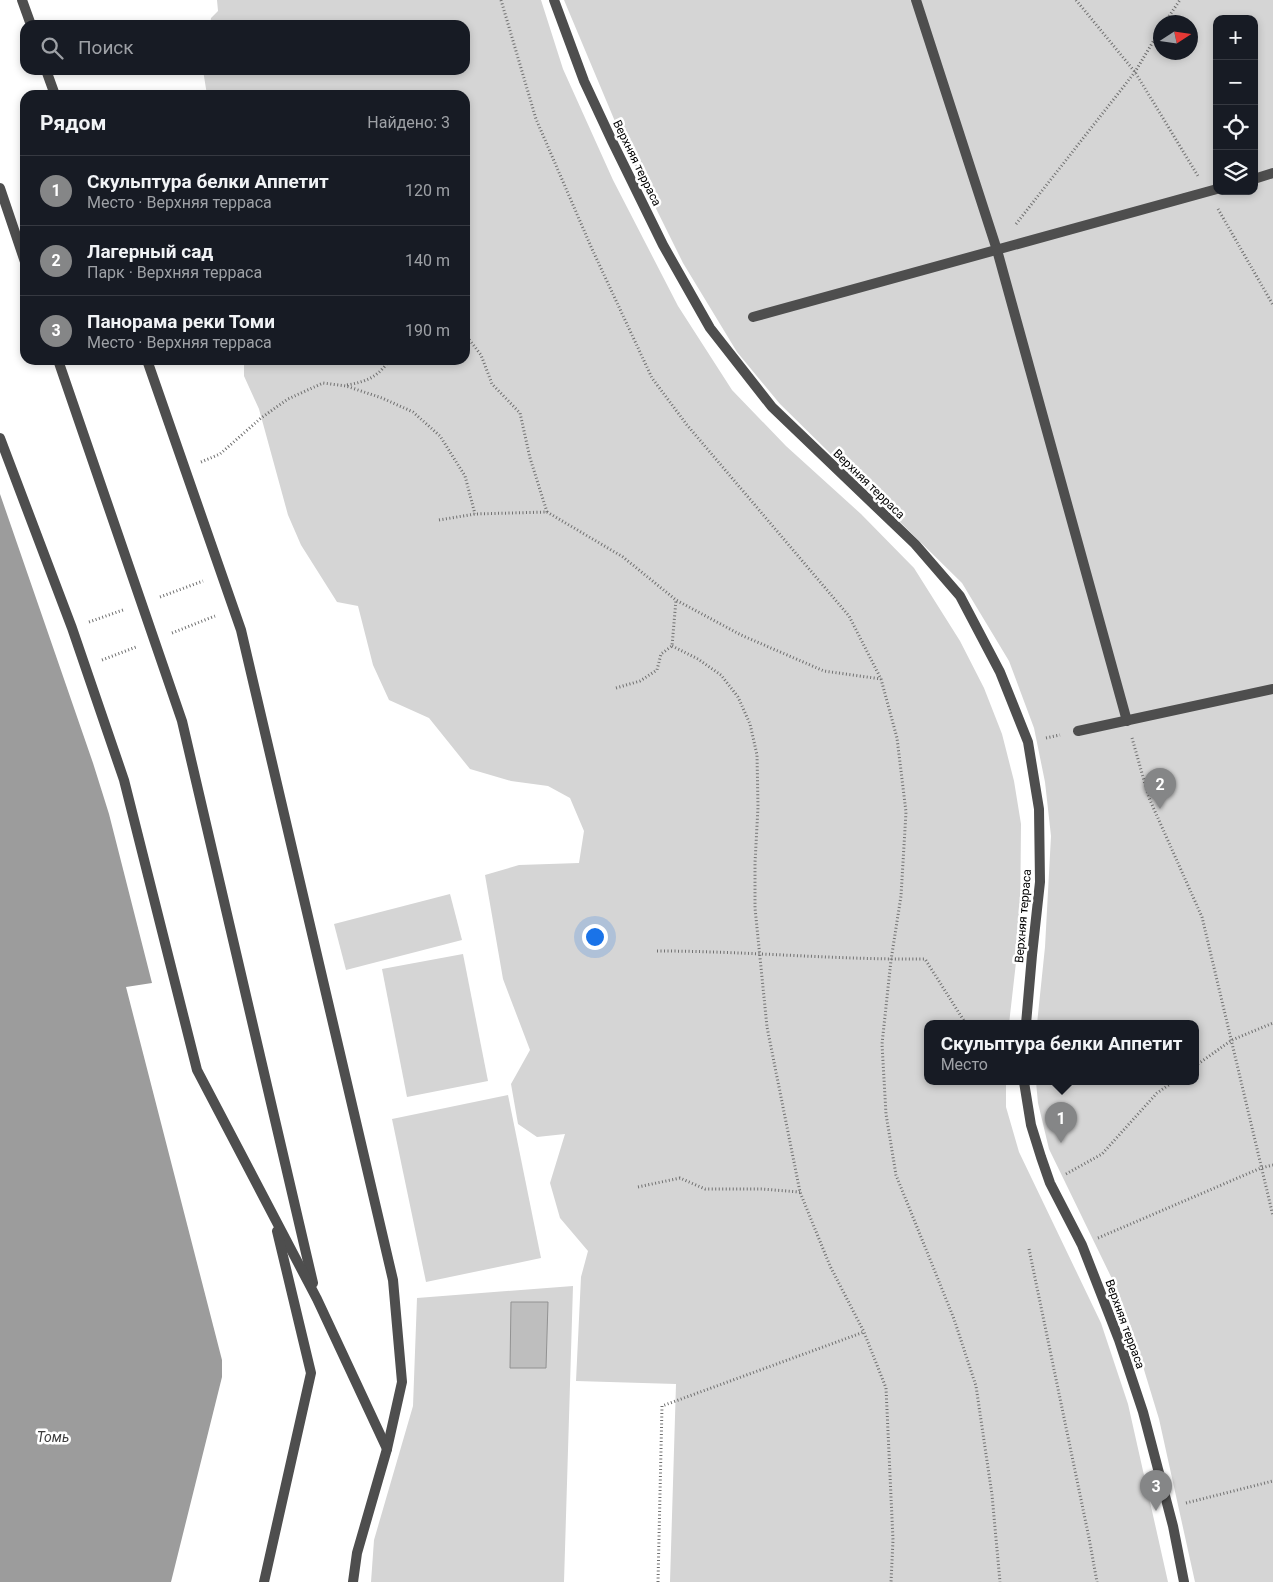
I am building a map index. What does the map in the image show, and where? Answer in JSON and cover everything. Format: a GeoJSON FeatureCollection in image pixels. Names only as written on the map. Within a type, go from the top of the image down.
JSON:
{"type":"FeatureCollection","features":[{"type":"Feature","properties":{"kind":"street"},"geometry":{"type":"LineString","coordinates":[[22,0],[28,20]]}},
{"type":"Feature","properties":{"kind":"street","name":"Верхняя терраса"},"geometry":{"type":"LineString","coordinates":[[554,0],[584,81],[612,141],[663,245],[710,328],[772,408],[915,544],[960,596],[1000,672],[1028,742],[1038,809],[1040,882],[1026,1020]]}},
{"type":"Feature","properties":{"kind":"street"},"geometry":{"type":"LineString","coordinates":[[916,0],[997,250],[1127,720]]}},
{"type":"Feature","properties":{"kind":"street"},"geometry":{"type":"LineString","coordinates":[[48,75],[53,90]]}},
{"type":"Feature","properties":{"kind":"street"},"geometry":{"type":"LineString","coordinates":[[1258,178],[1273,173]]}},
{"type":"Feature","properties":{"kind":"street"},"geometry":{"type":"LineString","coordinates":[[0,188],[20,247]]}},
{"type":"Feature","properties":{"kind":"street"},"geometry":{"type":"LineString","coordinates":[[753,317],[1212,190]]}},
{"type":"Feature","properties":{"kind":"street"},"geometry":{"type":"LineString","coordinates":[[60,365],[182,721],[316,1299]]}},
{"type":"Feature","properties":{"kind":"street"},"geometry":{"type":"LineString","coordinates":[[149,365],[241,630],[393,1280],[402,1382],[387,1449],[357,1553],[353,1582]]}},
{"type":"Feature","properties":{"kind":"street"},"geometry":{"type":"LineString","coordinates":[[0,438],[72,628],[124,780],[197,1070],[316,1299],[387,1449]]}},
{"type":"Feature","properties":{"kind":"street"},"geometry":{"type":"LineString","coordinates":[[1078,731],[1273,689]]}},
{"type":"Feature","properties":{"kind":"street","name":"Верхняя терраса"},"geometry":{"type":"LineString","coordinates":[[1024,1085],[1031,1125],[1050,1183],[1082,1245],[1119,1340],[1143,1412],[1168,1507],[1184,1582]]}},
{"type":"Feature","properties":{"kind":"street"},"geometry":{"type":"LineString","coordinates":[[264,1582],[311,1373],[273,1216]]}},
{"type":"Feature","properties":{"kind":"path"},"geometry":{"type":"LineString","coordinates":[[501,0],[536,118],[592,249],[652,378],[687,424],[849,616],[881,679],[897,738],[906,812],[901,896],[891,960],[882,1044],[886,1114],[896,1174],[954,1319],[976,1386],[992,1495],[1000,1582]]}},
{"type":"Feature","properties":{"kind":"path"},"geometry":{"type":"LineString","coordinates":[[1076,0],[1135,72],[1212,190],[1273,305]]}},
{"type":"Feature","properties":{"kind":"path"},"geometry":{"type":"LineString","coordinates":[[1170,15],[1180,0]]}},
{"type":"Feature","properties":{"kind":"path"},"geometry":{"type":"LineString","coordinates":[[997,250],[1135,72],[1153,42]]}},
{"type":"Feature","properties":{"kind":"path"},"geometry":{"type":"LineString","coordinates":[[470,341],[480,355],[492,384],[520,413],[530,458],[547,512]]}},
{"type":"Feature","properties":{"kind":"path"},"geometry":{"type":"LineString","coordinates":[[346,386],[365,382],[383,370],[386,365]]}},
{"type":"Feature","properties":{"kind":"path"},"geometry":{"type":"LineString","coordinates":[[185,469],[220,454],[261,418],[288,398],[323,382],[346,386],[382,398],[413,412],[440,436],[465,476],[475,514]]}},
{"type":"Feature","properties":{"kind":"path"},"geometry":{"type":"LineString","coordinates":[[439,520],[475,514],[547,512],[624,557],[676,600],[741,635],[824,670],[881,679]]}},
{"type":"Feature","properties":{"kind":"path"},"geometry":{"type":"LineString","coordinates":[[616,688],[640,681],[658,670],[661,654],[672,646],[676,600]]}},
{"type":"Feature","properties":{"kind":"path"},"geometry":{"type":"LineString","coordinates":[[672,646],[698,659],[721,675],[738,697],[750,724],[757,755],[758,807],[755,908],[767,1027],[800,1192],[830,1266],[864,1332],[886,1388],[893,1540],[891,1582]]}},
{"type":"Feature","properties":{"kind":"path"},"geometry":{"type":"LineString","coordinates":[[1127,720],[1149,798],[1202,917],[1273,1216]]}},
{"type":"Feature","properties":{"kind":"path"},"geometry":{"type":"LineString","coordinates":[[1028,742],[1078,731]]}},
{"type":"Feature","properties":{"kind":"path"},"geometry":{"type":"LineString","coordinates":[[657,951],[891,960],[925,959],[963,1020]]}},
{"type":"Feature","properties":{"kind":"path"},"geometry":{"type":"LineString","coordinates":[[1199,1063],[1232,1040],[1273,1023]]}},
{"type":"Feature","properties":{"kind":"path"},"geometry":{"type":"LineString","coordinates":[[1050,1183],[1102,1154],[1157,1093],[1169,1085]]}},
{"type":"Feature","properties":{"kind":"path"},"geometry":{"type":"LineString","coordinates":[[1082,1245],[1261,1168],[1273,1165]]}},
{"type":"Feature","properties":{"kind":"path"},"geometry":{"type":"LineString","coordinates":[[638,1188],[680,1178],[706,1189],[761,1189],[800,1192]]}},
{"type":"Feature","properties":{"kind":"path"},"geometry":{"type":"LineString","coordinates":[[1029,1249],[1097,1582]]}},
{"type":"Feature","properties":{"kind":"path"},"geometry":{"type":"LineString","coordinates":[[658,1582],[662,1406],[864,1332]]}},
{"type":"Feature","properties":{"kind":"path"},"geometry":{"type":"LineString","coordinates":[[1168,1507],[1273,1481]]}},
{"type":"Feature","properties":{"kind":"shaded area"},"geometry":{"type":"Polygon","coordinates":[[[217,0],[541,0],[563,69],[613,180],[678,306],[732,390],[786,446],[861,514],[914,568],[960,641],[984,688],[1002,734],[1014,781],[1021,824],[1020,927],[1009,1020],[924,1020],[924,1085],[1006,1085],[1006,1107],[1019,1152],[1101,1323],[1128,1404],[1168,1582],[670,1582],[676,1384],[576,1381],[581,1277],[588,1251],[560,1218],[550,1183],[565,1134],[537,1137],[518,1124],[511,1084],[530,1050],[503,979],[485,875],[519,865],[579,863],[584,831],[570,798],[548,786],[511,781],[470,769],[429,718],[389,700],[373,665],[358,606],[337,602],[301,545],[288,515],[259,409],[244,376],[244,365],[470,365],[470,90],[206,90],[204,75],[470,75],[470,20],[211,20],[218,11],[217,0]]]}},
{"type":"Feature","properties":{"kind":"shaded area"},"geometry":{"type":"Polygon","coordinates":[[[564,0],[1273,0],[1273,1582],[1195,1582],[1159,1419],[1131,1327],[1116,1287],[1049,1149],[1038,1103],[1036,1085],[1199,1085],[1199,1020],[1037,1020],[1045,947],[1051,836],[1045,782],[1034,728],[1009,661],[962,583],[780,404],[737,352],[683,263],[627,150],[564,0]]]}},
{"type":"Feature","properties":{"kind":"shaded area"},"geometry":{"type":"Polygon","coordinates":[[[450,894],[462,940],[346,970],[334,924],[450,894]]]}},
{"type":"Feature","properties":{"kind":"shaded area"},"geometry":{"type":"Polygon","coordinates":[[[463,954],[488,1081],[407,1097],[382,969],[463,954]]]}},
{"type":"Feature","properties":{"kind":"shaded area"},"geometry":{"type":"Polygon","coordinates":[[[508,1095],[541,1258],[426,1282],[392,1119],[508,1095]]]}},
{"type":"Feature","properties":{"kind":"shaded area"},"geometry":{"type":"Polygon","coordinates":[[[573,1286],[564,1582],[371,1582],[374,1540],[413,1406],[417,1298],[573,1286]]]}},
{"type":"Feature","properties":{"kind":"water","name":"Томь"},"geometry":{"type":"Polygon","coordinates":[[[0,494],[109,814],[152,983],[126,987],[222,1360],[222,1377],[171,1582],[0,1582],[0,494]]]}},
{"type":"Feature","properties":{"kind":"building"},"geometry":{"type":"Polygon","coordinates":[[[511,1302],[548,1302],[546,1368],[510,1368],[511,1302]]]}},
{"type":"Feature","properties":{"kind":"place","name":"Лагерный сад"},"geometry":{"type":"Point","coordinates":[1160,809]}},
{"type":"Feature","properties":{"kind":"place","name":"Скульптура белки Аппетит"},"geometry":{"type":"Point","coordinates":[1061,1143]}},
{"type":"Feature","properties":{"kind":"place","name":"Панорама реки Томи"},"geometry":{"type":"Point","coordinates":[1156,1511]}}]}
